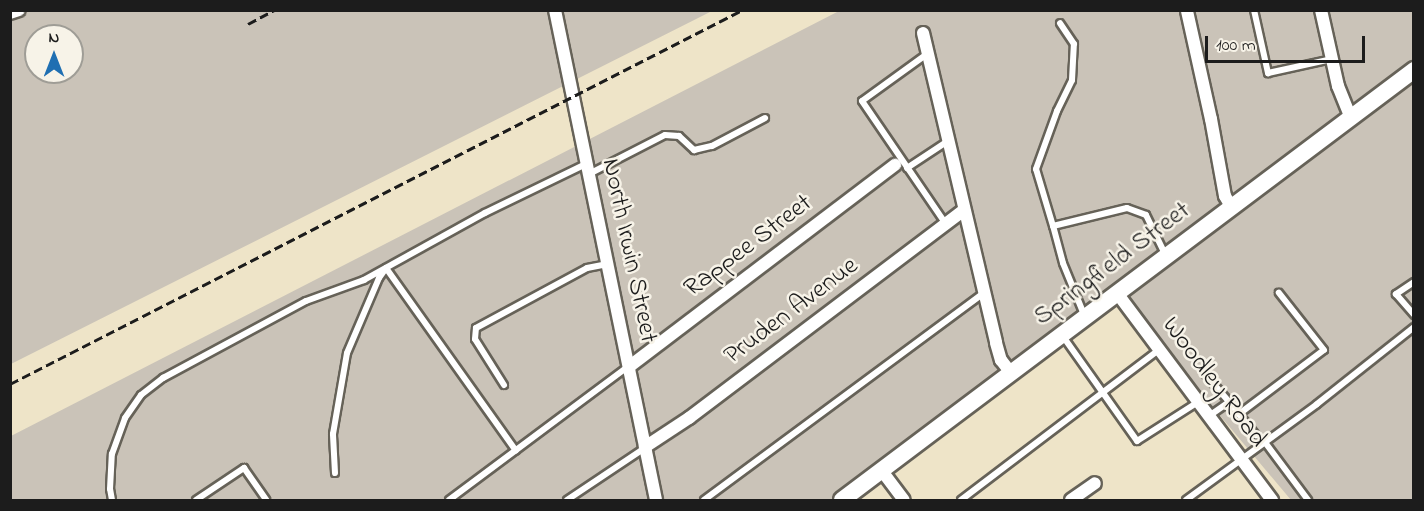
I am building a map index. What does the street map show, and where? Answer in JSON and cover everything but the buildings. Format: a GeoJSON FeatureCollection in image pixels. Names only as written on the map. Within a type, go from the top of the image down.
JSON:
{"type":"FeatureCollection","features":[{"type":"Feature","properties":{"kind":"main road","name":"Springfield Street"},"geometry":{"type":"LineString","coordinates":[[842,501],[1413,70]]}},
{"type":"Feature","properties":{"kind":"street"},"geometry":{"type":"LineString","coordinates":[[10,13],[19,10]]}},
{"type":"Feature","properties":{"kind":"street","name":"North Irwin Street"},"geometry":{"type":"LineString","coordinates":[[555,10],[656,501]]}},
{"type":"Feature","properties":{"kind":"street"},"geometry":{"type":"LineString","coordinates":[[1321,10],[1345,109],[1351,118]]}},
{"type":"Feature","properties":{"kind":"street"},"geometry":{"type":"LineString","coordinates":[[1187,11],[1225,196],[1232,208]]}},
{"type":"Feature","properties":{"kind":"street"},"geometry":{"type":"LineString","coordinates":[[923,33],[1001,360],[1011,373]]}},
{"type":"Feature","properties":{"kind":"street","name":"Rappee Street"},"geometry":{"type":"LineString","coordinates":[[630,366],[901,166]]}},
{"type":"Feature","properties":{"kind":"street","name":"Pruden Avenue"},"geometry":{"type":"LineString","coordinates":[[645,447],[689,418],[964,210]]}},
{"type":"Feature","properties":{"kind":"street","name":"Woodley Road"},"geometry":{"type":"LineString","coordinates":[[1117,293],[1272,501]]}},
{"type":"Feature","properties":{"kind":"street"},"geometry":{"type":"LineString","coordinates":[[882,471],[904,501]]}},
{"type":"Feature","properties":{"kind":"street"},"geometry":{"type":"LineString","coordinates":[[1071,501],[1095,483]]}},
{"type":"Feature","properties":{"kind":"lane"},"geometry":{"type":"LineString","coordinates":[[1254,10],[1268,73],[1332,59]]}},
{"type":"Feature","properties":{"kind":"lane"},"geometry":{"type":"LineString","coordinates":[[1060,23],[1074,44],[1072,80],[1057,111],[1036,169],[1063,263],[1085,318]]}},
{"type":"Feature","properties":{"kind":"lane"},"geometry":{"type":"LineString","coordinates":[[927,54],[862,101],[901,166],[946,224]]}},
{"type":"Feature","properties":{"kind":"lane"},"geometry":{"type":"LineString","coordinates":[[112,501],[110,489],[112,454],[125,418],[141,395],[163,378],[306,301],[364,280],[485,213],[665,135],[679,136],[694,150],[712,146],[765,118]]}},
{"type":"Feature","properties":{"kind":"lane"},"geometry":{"type":"LineString","coordinates":[[901,166],[948,141]]}},
{"type":"Feature","properties":{"kind":"lane"},"geometry":{"type":"LineString","coordinates":[[1053,226],[1127,208],[1146,215],[1166,257]]}},
{"type":"Feature","properties":{"kind":"lane"},"geometry":{"type":"LineString","coordinates":[[504,385],[475,339],[476,328],[587,268],[608,264]]}},
{"type":"Feature","properties":{"kind":"lane"},"geometry":{"type":"LineString","coordinates":[[386,267],[516,451]]}},
{"type":"Feature","properties":{"kind":"lane"},"geometry":{"type":"LineString","coordinates":[[335,473],[333,434],[347,353],[379,278],[386,267]]}},
{"type":"Feature","properties":{"kind":"lane"},"geometry":{"type":"LineString","coordinates":[[1413,282],[1396,294],[1413,315]]}},
{"type":"Feature","properties":{"kind":"lane"},"geometry":{"type":"LineString","coordinates":[[704,501],[984,292]]}},
{"type":"Feature","properties":{"kind":"lane"},"geometry":{"type":"LineString","coordinates":[[1239,414],[1324,350],[1279,293]]}},
{"type":"Feature","properties":{"kind":"lane"},"geometry":{"type":"LineString","coordinates":[[1186,501],[1241,458],[1317,404],[1413,327]]}},
{"type":"Feature","properties":{"kind":"lane"},"geometry":{"type":"LineString","coordinates":[[1061,335],[1137,441],[1198,402]]}},
{"type":"Feature","properties":{"kind":"lane"},"geometry":{"type":"LineString","coordinates":[[961,501],[1160,349]]}},
{"type":"Feature","properties":{"kind":"lane"},"geometry":{"type":"LineString","coordinates":[[449,501],[630,366]]}},
{"type":"Feature","properties":{"kind":"lane"},"geometry":{"type":"LineString","coordinates":[[1206,374],[1256,435]]}},
{"type":"Feature","properties":{"kind":"lane"},"geometry":{"type":"LineString","coordinates":[[1209,416],[1229,402]]}},
{"type":"Feature","properties":{"kind":"lane"},"geometry":{"type":"LineString","coordinates":[[1264,441],[1308,501]]}},
{"type":"Feature","properties":{"kind":"lane"},"geometry":{"type":"LineString","coordinates":[[567,501],[645,447]]}},
{"type":"Feature","properties":{"kind":"lane"},"geometry":{"type":"LineString","coordinates":[[196,501],[244,468],[266,501]]}},
{"type":"Feature","properties":{"kind":"shaded area"},"geometry":{"type":"Polygon","coordinates":[[[31,10],[712,11],[11,364],[11,15],[31,10]]]}},
{"type":"Feature","properties":{"kind":"shaded area"},"geometry":{"type":"Polygon","coordinates":[[[839,11],[1413,11],[1413,500],[1291,500],[1117,293],[836,500],[11,500],[11,436],[839,11]]]}},
{"type":"Feature","properties":{"kind":"railway"},"geometry":{"type":"LineString","coordinates":[[248,24],[274,10]]}},
{"type":"Feature","properties":{"kind":"railway"},"geometry":{"type":"LineString","coordinates":[[10,384],[742,10]]}}]}
